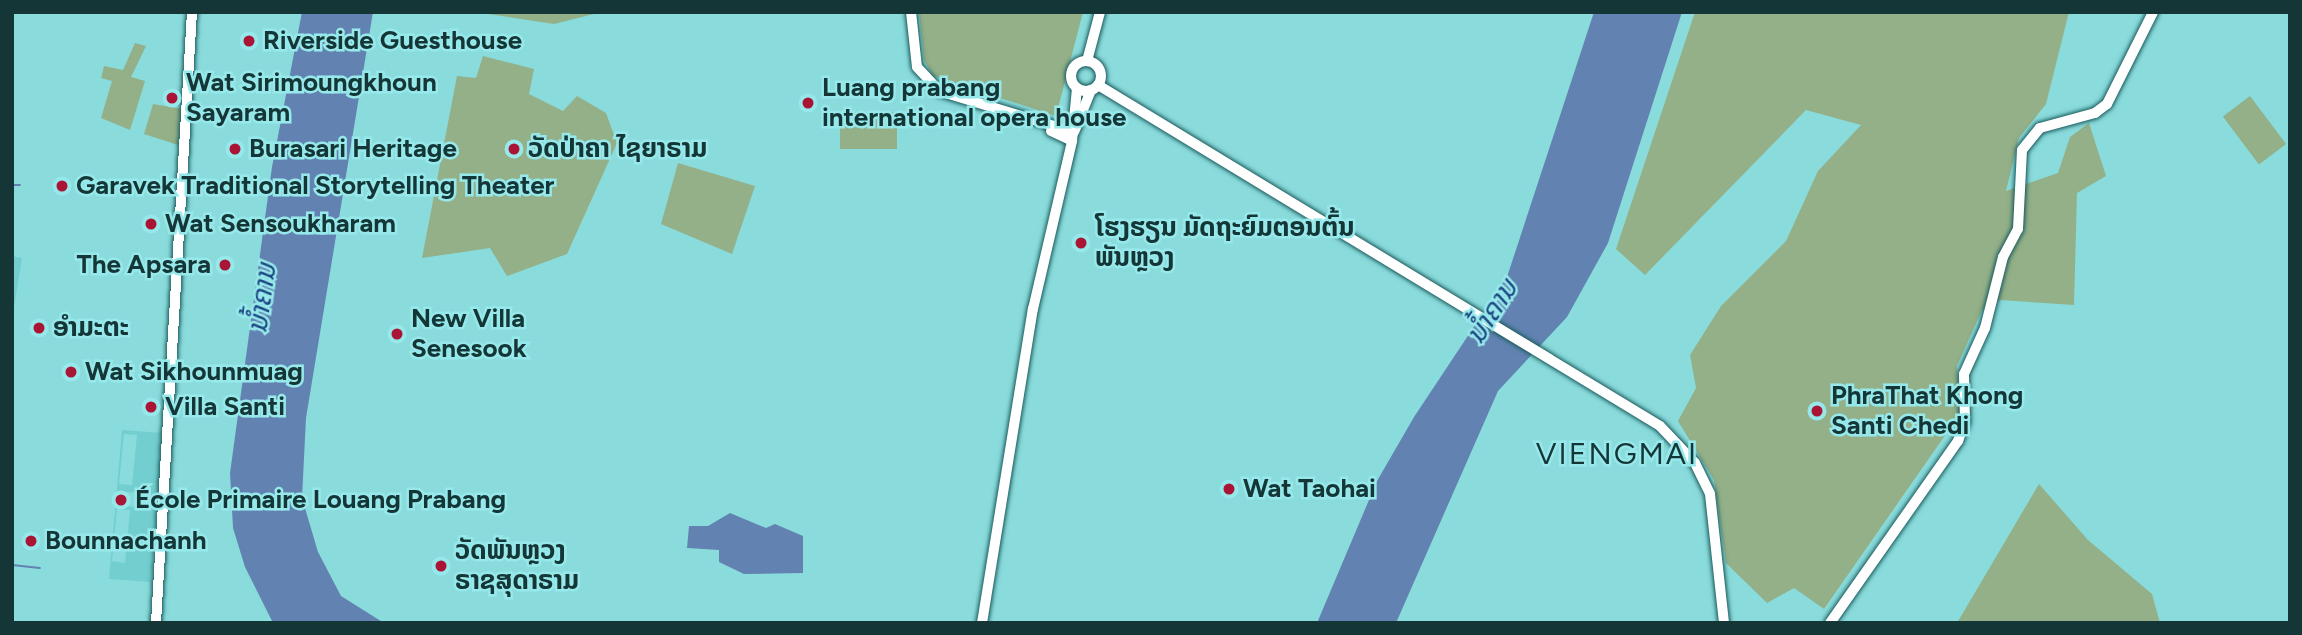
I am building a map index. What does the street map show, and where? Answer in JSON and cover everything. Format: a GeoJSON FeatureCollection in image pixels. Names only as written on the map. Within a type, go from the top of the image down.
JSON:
{"type":"FeatureCollection","features":[{"type":"Feature","properties":{"kind":"main road"},"geometry":{"type":"LineString","coordinates":[[157,619],[192,12]]}},
{"type":"Feature","properties":{"kind":"main road"},"geometry":{"type":"LineString","coordinates":[[911,12],[917,66],[929,82],[950,96],[1073,136]]}},
{"type":"Feature","properties":{"kind":"main road"},"geometry":{"type":"LineString","coordinates":[[1087,61],[1099,69],[1073,136],[1077,88],[1072,72],[1079,63],[1087,61]]}},
{"type":"Feature","properties":{"kind":"main road"},"geometry":{"type":"LineString","coordinates":[[1077,88],[1094,87],[1569,368],[1660,426],[1704,477],[1710,494],[1724,623]]}},
{"type":"Feature","properties":{"kind":"street"},"geometry":{"type":"LineString","coordinates":[[1087,61],[1100,12]]}},
{"type":"Feature","properties":{"kind":"street"},"geometry":{"type":"LineString","coordinates":[[1830,623],[1958,441],[1965,422],[1964,374],[1985,328],[2003,257],[2018,229],[2022,150],[2040,128],[2095,113],[2107,104],[2153,12]]}},
{"type":"Feature","properties":{"kind":"street"},"geometry":{"type":"LineString","coordinates":[[982,623],[1033,309],[1073,136]]}},
{"type":"Feature","properties":{"kind":"shaded area"},"geometry":{"type":"Polygon","coordinates":[[[12,256],[22,258],[14,307],[12,306],[12,256]]]}},
{"type":"Feature","properties":{"kind":"shaded area","name":"École Primaire Louang Prabang"},"geometry":{"type":"Polygon","coordinates":[[[122,430],[163,433],[151,582],[109,579],[122,430]],[[124,434],[119,484],[132,485],[137,435],[124,434]],[[127,492],[126,506],[150,508],[150,494],[127,492]],[[117,509],[112,561],[125,563],[130,510],[117,509]]]}},
{"type":"Feature","properties":{"kind":"green space"},"geometry":{"type":"Polygon","coordinates":[[[475,12],[602,12],[554,24],[475,12]]]}},
{"type":"Feature","properties":{"kind":"green space"},"geometry":{"type":"Polygon","coordinates":[[[919,12],[1083,12],[1056,116],[933,76],[924,60],[919,12]]]}},
{"type":"Feature","properties":{"kind":"green space"},"geometry":{"type":"Polygon","coordinates":[[[1695,12],[2069,12],[2046,104],[2019,138],[2006,191],[2058,173],[2070,137],[2089,123],[2106,176],[2077,193],[2074,305],[2000,300],[1982,310],[1957,366],[1960,414],[1824,609],[1794,588],[1767,603],[1726,563],[1714,480],[1678,421],[1696,388],[1690,355],[1721,306],[1786,241],[1818,171],[1861,125],[1806,110],[1645,275],[1616,249],[1695,12]]]}},
{"type":"Feature","properties":{"kind":"green space"},"geometry":{"type":"Polygon","coordinates":[[[135,43],[146,46],[131,77],[145,81],[130,130],[101,118],[112,81],[101,78],[104,66],[123,70],[135,43]]]}},
{"type":"Feature","properties":{"kind":"green space"},"geometry":{"type":"Polygon","coordinates":[[[483,56],[534,69],[529,94],[563,111],[577,96],[606,113],[617,143],[567,254],[507,276],[490,248],[422,258],[457,76],[476,78],[483,56]]]}},
{"type":"Feature","properties":{"kind":"green space"},"geometry":{"type":"Polygon","coordinates":[[[2250,96],[2286,144],[2259,164],[2223,116],[2250,96]]]}},
{"type":"Feature","properties":{"kind":"green space"},"geometry":{"type":"Polygon","coordinates":[[[153,104],[183,109],[178,145],[144,134],[153,104]]]}},
{"type":"Feature","properties":{"kind":"green space"},"geometry":{"type":"Polygon","coordinates":[[[840,112],[897,112],[897,149],[840,149],[840,112]]]}},
{"type":"Feature","properties":{"kind":"green space"},"geometry":{"type":"Polygon","coordinates":[[[678,163],[755,186],[732,254],[661,224],[678,163]]]}},
{"type":"Feature","properties":{"kind":"green space"},"geometry":{"type":"Polygon","coordinates":[[[2039,484],[2088,540],[2152,594],[2160,623],[1957,623],[2039,484]]]}},
{"type":"Feature","properties":{"kind":"water","name":"ນ້ຳຄານ"},"geometry":{"type":"Polygon","coordinates":[[[302,12],[373,12],[306,418],[302,498],[318,552],[341,596],[384,623],[273,623],[245,567],[233,528],[230,473],[272,167],[302,12]]]}},
{"type":"Feature","properties":{"kind":"water","name":"ນ້ຳຄານ"},"geometry":{"type":"Polygon","coordinates":[[[1594,12],[1682,12],[1608,243],[1567,317],[1498,391],[1396,623],[1317,623],[1377,481],[1414,417],[1507,277],[1594,12]]]}},
{"type":"Feature","properties":{"kind":"water"},"geometry":{"type":"Polygon","coordinates":[[[730,513],[766,528],[775,524],[803,536],[803,573],[744,574],[719,562],[719,550],[687,548],[689,526],[708,526],[730,513]]]}},
{"type":"Feature","properties":{"kind":"waterway"},"geometry":{"type":"LineString","coordinates":[[12,185],[20,185]]}},
{"type":"Feature","properties":{"kind":"waterway"},"geometry":{"type":"LineString","coordinates":[[12,565],[40,568]]}},
{"type":"Feature","properties":{"kind":"place","name":"Riverside Guesthouse"},"geometry":{"type":"Point","coordinates":[249,41]}},
{"type":"Feature","properties":{"kind":"place","name":"Wat Sirimoungkhoun Sayaram"},"geometry":{"type":"Point","coordinates":[172,98]}},
{"type":"Feature","properties":{"kind":"place","name":"Luang prabang international opera house"},"geometry":{"type":"Point","coordinates":[808,103]}},
{"type":"Feature","properties":{"kind":"place","name":"Burasari Heritage"},"geometry":{"type":"Point","coordinates":[235,149]}},
{"type":"Feature","properties":{"kind":"place","name":"ວັດປ່າຄາ ໄຊຍາຣາມ"},"geometry":{"type":"Point","coordinates":[514,149]}},
{"type":"Feature","properties":{"kind":"place","name":"Garavek Traditional Storytelling Theater"},"geometry":{"type":"Point","coordinates":[62,186]}},
{"type":"Feature","properties":{"kind":"place","name":"Wat Sensoukharam"},"geometry":{"type":"Point","coordinates":[151,224]}},
{"type":"Feature","properties":{"kind":"place","name":"ໂຮງຮຽນ ມັດຖະຍົມຕອນຕົ້ນ ພັນຫຼວງ"},"geometry":{"type":"Point","coordinates":[1081,243]}},
{"type":"Feature","properties":{"kind":"place","name":"The Apsara"},"geometry":{"type":"Point","coordinates":[225,265]}},
{"type":"Feature","properties":{"kind":"place","name":"ອຳມະຕະ"},"geometry":{"type":"Point","coordinates":[39,328]}},
{"type":"Feature","properties":{"kind":"place","name":"New Villa Senesook"},"geometry":{"type":"Point","coordinates":[397,334]}},
{"type":"Feature","properties":{"kind":"place","name":"Wat Sikhounmuag"},"geometry":{"type":"Point","coordinates":[71,372]}},
{"type":"Feature","properties":{"kind":"place","name":"Villa Santi"},"geometry":{"type":"Point","coordinates":[151,407]}},
{"type":"Feature","properties":{"kind":"place","name":"PhraThat Khong Santi Chedi"},"geometry":{"type":"Point","coordinates":[1817,411]}},
{"type":"Feature","properties":{"kind":"place","name":"Wat Taohai"},"geometry":{"type":"Point","coordinates":[1229,489]}},
{"type":"Feature","properties":{"kind":"place","name":"École Primaire Louang Prabang"},"geometry":{"type":"Point","coordinates":[121,500]}},
{"type":"Feature","properties":{"kind":"place","name":"Bounnachanh"},"geometry":{"type":"Point","coordinates":[31,541]}},
{"type":"Feature","properties":{"kind":"place","name":"ວັດພັນຫຼວງ ຣາຊສຸດາຣາມ"},"geometry":{"type":"Point","coordinates":[441,566]}},
{"type":"Feature","properties":{"kind":"district","name":"VIENGMAI"},"geometry":{"type":"Point","coordinates":[1617,454]}}]}
